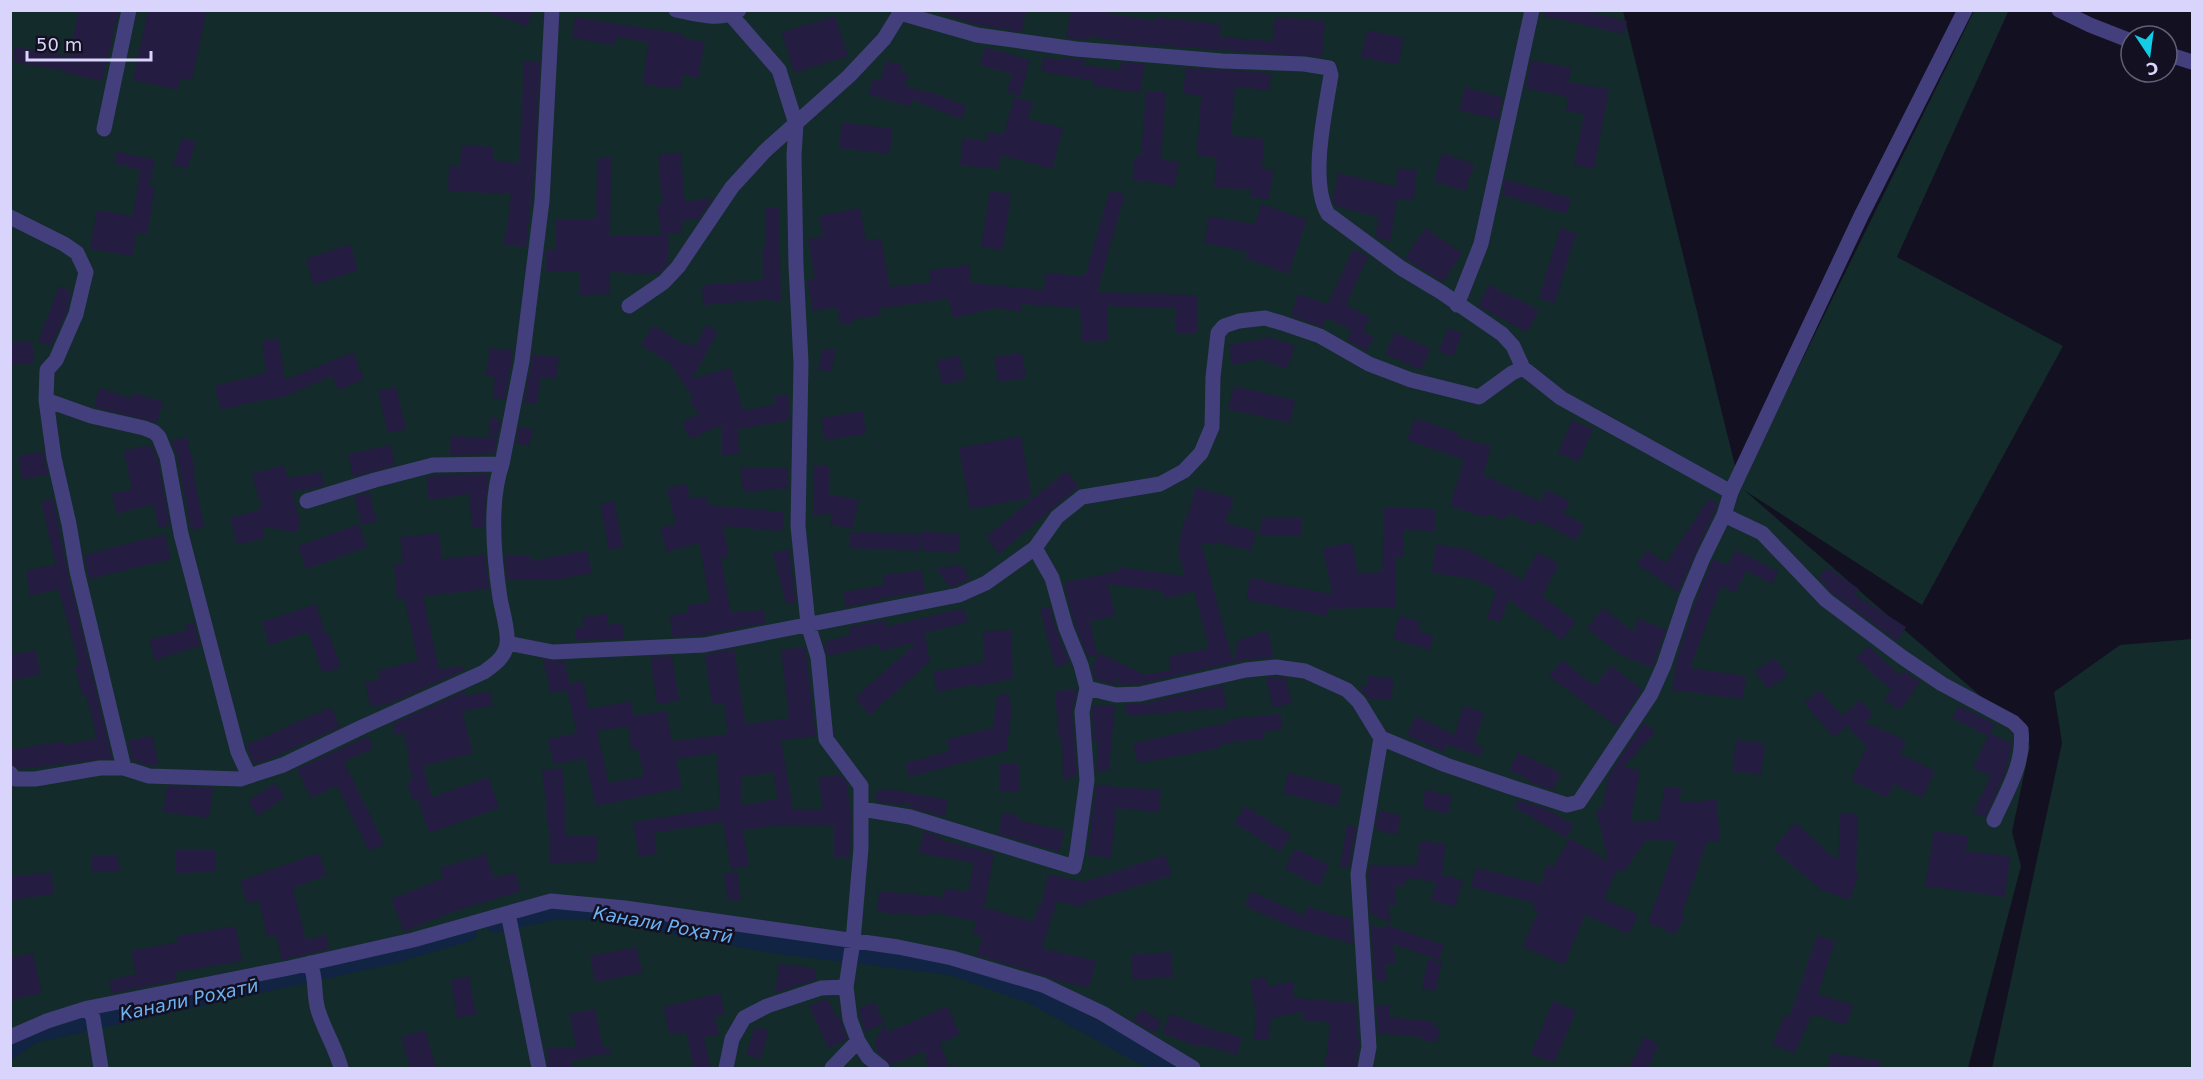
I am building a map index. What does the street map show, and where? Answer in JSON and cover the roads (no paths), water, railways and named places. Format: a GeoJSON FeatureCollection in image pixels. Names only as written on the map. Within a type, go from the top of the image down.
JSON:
{"type":"FeatureCollection","features":[{"type":"Feature","properties":{"kind":"street"},"geometry":{"type":"LineString","coordinates":[[104,129],[129,10]]}},
{"type":"Feature","properties":{"kind":"street"},"geometry":{"type":"LineString","coordinates":[[10,773],[15,779],[35,779],[100,768],[124,768],[149,776],[240,779],[283,765],[484,672],[500,660],[507,643],[499,593],[493,517],[497,478],[502,464],[522,361],[543,201],[552,10]]}},
{"type":"Feature","properties":{"kind":"street"},"geometry":{"type":"LineString","coordinates":[[676,10],[705,16],[735,13],[778,70],[796,124],[794,166],[801,363],[798,526],[808,624],[818,657],[826,739],[861,786],[861,848],[847,983],[850,1019],[858,1041],[868,1057],[882,1068]]}},
{"type":"Feature","properties":{"kind":"street"},"geometry":{"type":"LineString","coordinates":[[1457,305],[1481,244],[1532,10]]}},
{"type":"Feature","properties":{"kind":"street"},"geometry":{"type":"LineString","coordinates":[[1087,688],[1116,695],[1140,694],[1246,670],[1276,667],[1305,671],[1347,690],[1359,702],[1381,738],[1446,765],[1508,786],[1567,805],[1579,802],[1652,694],[1695,578],[1725,515],[1731,492],[1861,216],[1965,10]]}},
{"type":"Feature","properties":{"kind":"street"},"geometry":{"type":"LineString","coordinates":[[2059,10],[2090,26],[2119,37]]}},
{"type":"Feature","properties":{"kind":"street"},"geometry":{"type":"LineString","coordinates":[[629,306],[664,282],[683,260],[732,188],[765,151],[863,61],[884,39],[901,12],[977,35],[1076,49],[1222,61],[1304,63],[1329,68],[1331,75],[1319,158],[1324,206],[1328,214],[1401,268],[1502,334],[1513,346],[1523,368],[1561,398],[1731,492]]}},
{"type":"Feature","properties":{"kind":"street"},"geometry":{"type":"LineString","coordinates":[[10,217],[70,248],[83,262],[86,272],[76,314],[56,360],[47,370],[46,400],[54,458],[77,571],[124,768]]}},
{"type":"Feature","properties":{"kind":"street"},"geometry":{"type":"LineString","coordinates":[[507,643],[553,652],[704,645],[959,595],[986,583],[1035,548],[1057,517],[1082,497],[1160,484],[1184,471],[1201,453],[1212,427],[1215,349],[1218,333],[1224,326],[1239,321],[1265,318],[1320,336],[1369,364],[1411,380],[1479,397],[1512,373],[1523,368]]}},
{"type":"Feature","properties":{"kind":"street"},"geometry":{"type":"LineString","coordinates":[[46,400],[91,416],[144,428],[159,437],[167,457],[181,534],[238,752],[249,776]]}},
{"type":"Feature","properties":{"kind":"street"},"geometry":{"type":"LineString","coordinates":[[307,501],[433,465],[502,464]]}},
{"type":"Feature","properties":{"kind":"street"},"geometry":{"type":"LineString","coordinates":[[1725,515],[1762,533],[1826,600],[1902,657],[1942,684],[2013,722],[2021,730],[2023,744],[2017,771],[1994,820]]}},
{"type":"Feature","properties":{"kind":"street"},"geometry":{"type":"LineString","coordinates":[[861,809],[910,817],[1074,867],[1087,780],[1082,712],[1087,688],[1081,665],[1066,628],[1052,578],[1035,548]]}},
{"type":"Feature","properties":{"kind":"street"},"geometry":{"type":"LineString","coordinates":[[1365,1068],[1369,1047],[1358,874],[1381,738]]}},
{"type":"Feature","properties":{"kind":"street"},"geometry":{"type":"LineString","coordinates":[[10,1037],[47,1021],[313,972],[413,940],[509,920],[551,901],[584,904],[852,945],[898,947],[952,958],[1043,985],[1102,1013],[1193,1068]]}},
{"type":"Feature","properties":{"kind":"street"},"geometry":{"type":"LineString","coordinates":[[509,920],[539,1068]]}},
{"type":"Feature","properties":{"kind":"street"},"geometry":{"type":"LineString","coordinates":[[313,972],[318,1011],[341,1068]]}},
{"type":"Feature","properties":{"kind":"street"},"geometry":{"type":"LineString","coordinates":[[726,1068],[732,1039],[744,1018],[767,1006],[821,988],[847,983]]}},
{"type":"Feature","properties":{"kind":"street"},"geometry":{"type":"LineString","coordinates":[[91,1013],[101,1068]]}},
{"type":"Feature","properties":{"kind":"street"},"geometry":{"type":"LineString","coordinates":[[832,1068],[858,1041]]}},
{"type":"Feature","properties":{"kind":"waterway","name":"Канали Роҳатӣ"},"geometry":{"type":"LineString","coordinates":[[495,924],[553,911],[598,911],[772,944],[951,966],[1033,995],[1166,1068]]}},
{"type":"Feature","properties":{"kind":"waterway","name":"Канали Роҳатӣ"},"geometry":{"type":"LineString","coordinates":[[10,1050],[33,1034],[387,956],[468,932]]}}]}
